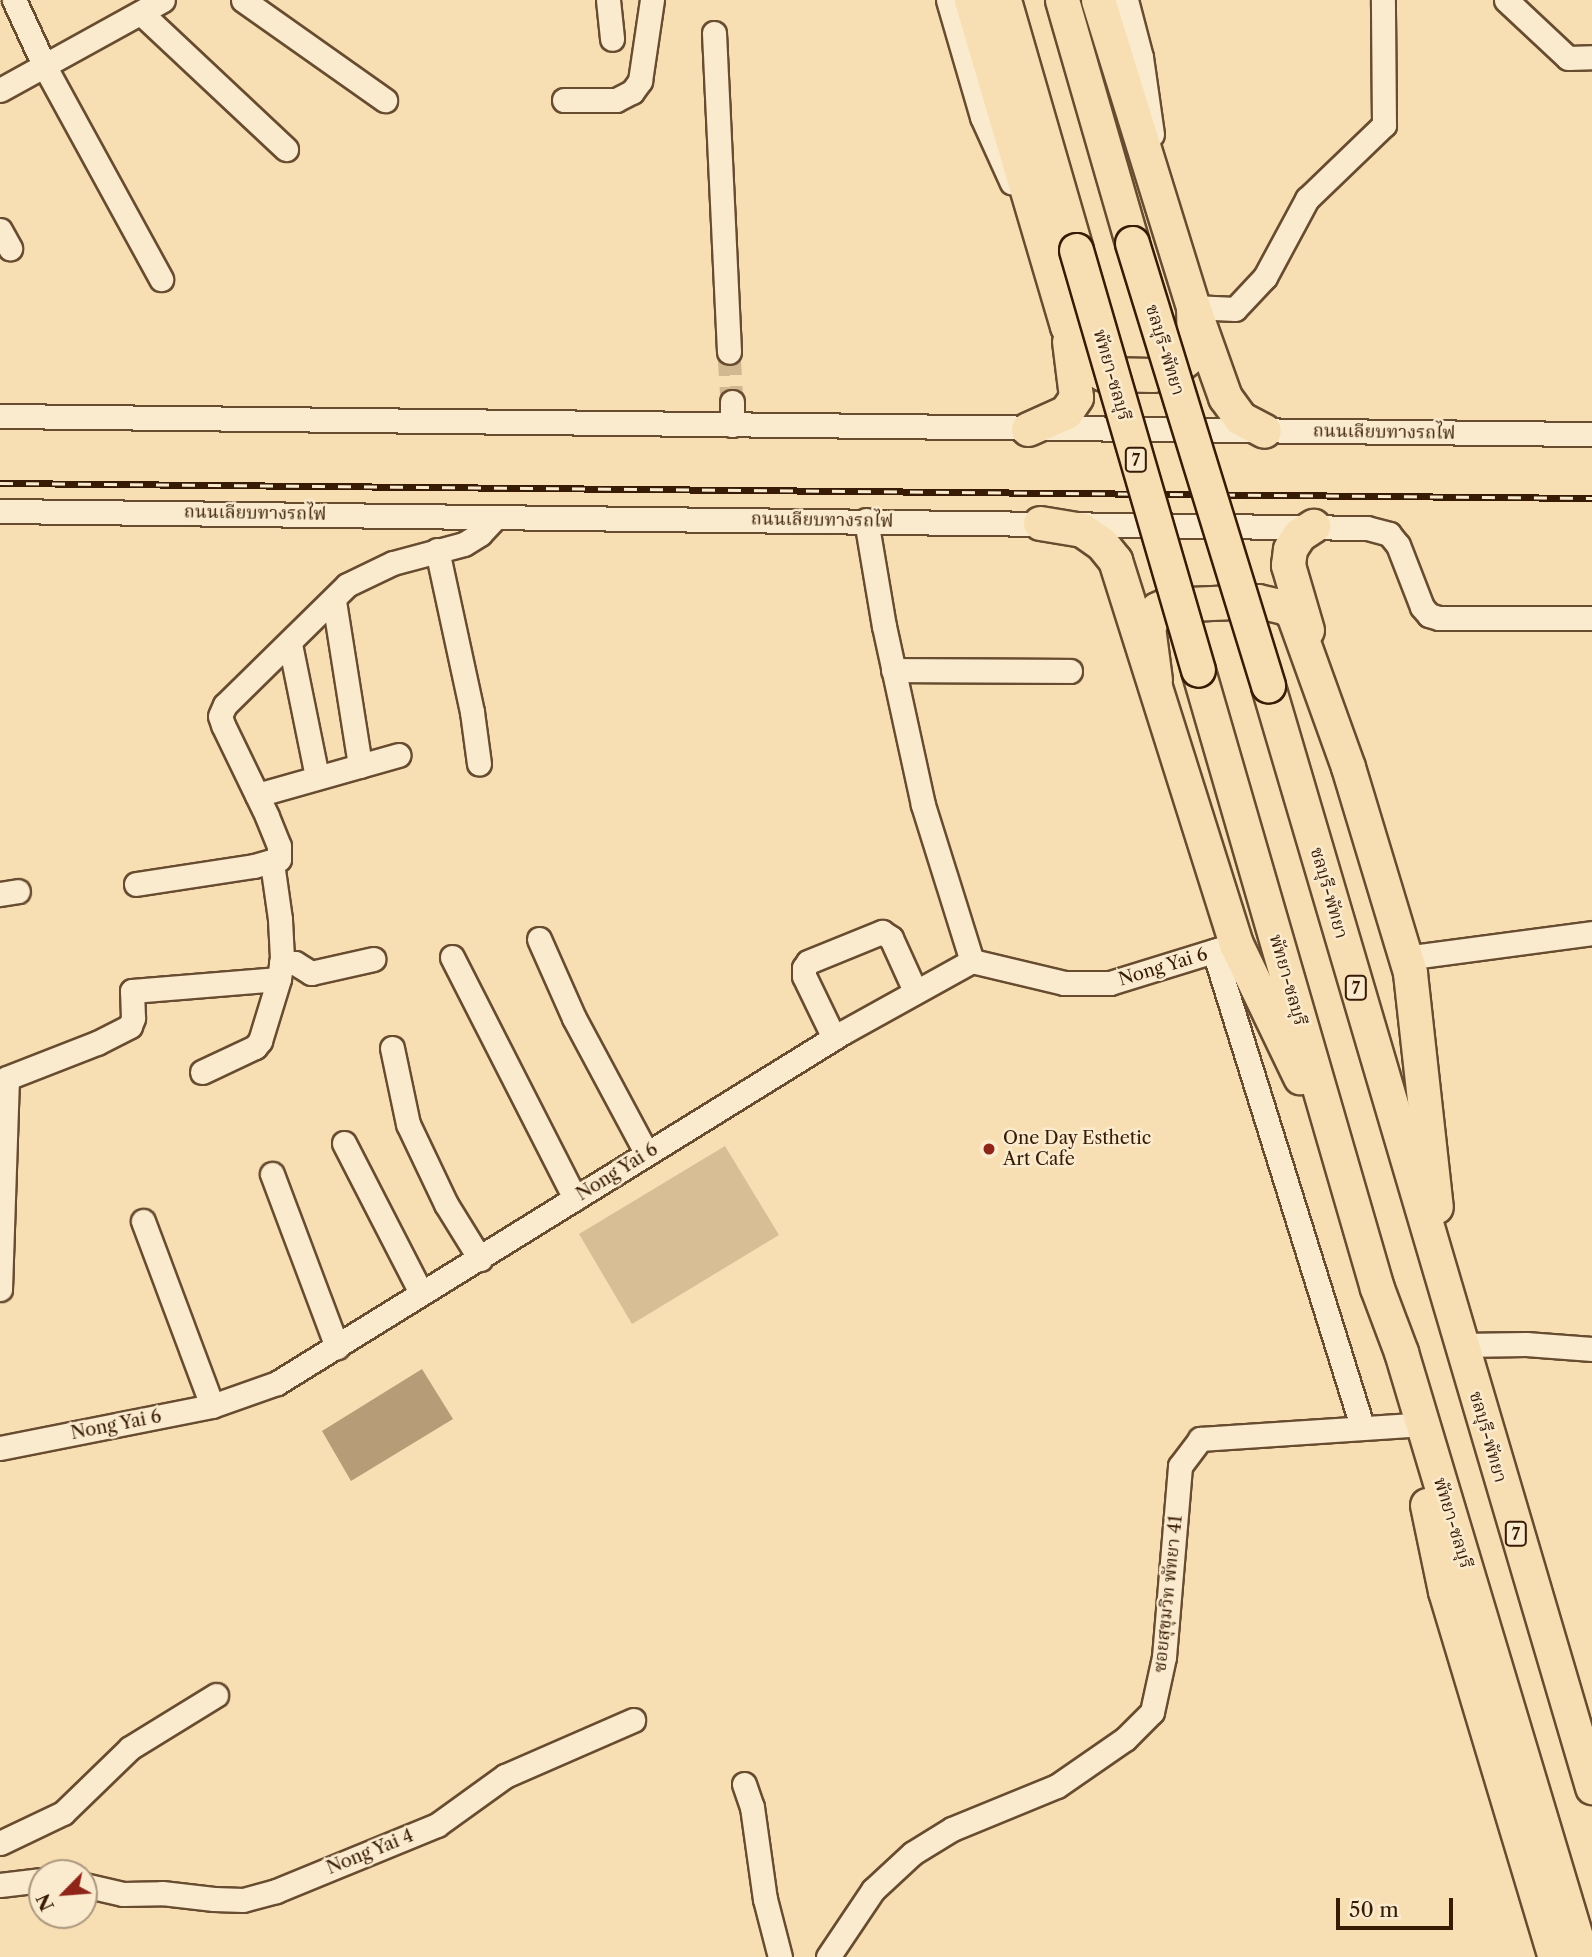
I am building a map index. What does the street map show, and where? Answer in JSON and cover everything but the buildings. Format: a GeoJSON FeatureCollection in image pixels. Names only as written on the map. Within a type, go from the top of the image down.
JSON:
{"type":"FeatureCollection","features":[{"type":"Feature","properties":{"kind":"highway"},"geometry":{"type":"LineString","coordinates":[[971,0],[1077,353],[1093,370],[1103,374],[1153,375],[1174,369],[1194,353],[1192,307]]}},
{"type":"Feature","properties":{"kind":"highway","name":"พัทยา-ชลบุรี"},"geometry":{"type":"LineString","coordinates":[[1004,0],[1377,1288],[1401,1352],[1582,1957]]}},
{"type":"Feature","properties":{"kind":"highway","name":"ชลบุรี-พัทยา"},"geometry":{"type":"LineString","coordinates":[[1062,0],[1132,243],[1268,686],[1592,1787]]}},
{"type":"Feature","properties":{"kind":"highway"},"geometry":{"type":"LineString","coordinates":[[1098,0],[1192,307],[1230,406],[1240,418],[1264,431]]}},
{"type":"Feature","properties":{"kind":"highway"},"geometry":{"type":"LineString","coordinates":[[1028,429],[1066,412],[1076,397],[1067,326]]}},
{"type":"Feature","properties":{"kind":"highway"},"geometry":{"type":"LineString","coordinates":[[1040,523],[1082,530],[1097,539],[1111,554],[1121,572],[1155,680],[1225,948],[1340,1159]]}},
{"type":"Feature","properties":{"kind":"highway"},"geometry":{"type":"LineString","coordinates":[[1313,526],[1294,542],[1288,565],[1405,958],[1427,1114],[1445,1290]]}},
{"type":"Feature","properties":{"kind":"highway"},"geometry":{"type":"LineString","coordinates":[[1155,680],[1148,640],[1151,617],[1157,609],[1186,601],[1248,600],[1287,608],[1296,622],[1348,767]]}},
{"type":"Feature","properties":{"kind":"highway"},"geometry":{"type":"LineString","coordinates":[[1377,1288],[1445,1591],[1555,1957]]}},
{"type":"Feature","properties":{"kind":"street"},"geometry":{"type":"LineString","coordinates":[[14,0],[45,67],[162,279]]}},
{"type":"Feature","properties":{"kind":"street"},"geometry":{"type":"LineString","coordinates":[[0,90],[163,0]]}},
{"type":"Feature","properties":{"kind":"street"},"geometry":{"type":"LineString","coordinates":[[243,0],[385,100]]}},
{"type":"Feature","properties":{"kind":"street"},"geometry":{"type":"LineString","coordinates":[[608,0],[612,39]]}},
{"type":"Feature","properties":{"kind":"street"},"geometry":{"type":"LineString","coordinates":[[564,100],[616,100],[632,92],[640,81],[652,0]]}},
{"type":"Feature","properties":{"kind":"street"},"geometry":{"type":"LineString","coordinates":[[948,0],[982,117],[1051,272]]}},
{"type":"Feature","properties":{"kind":"street"},"geometry":{"type":"LineString","coordinates":[[1126,0],[1142,57],[1163,216]]}},
{"type":"Feature","properties":{"kind":"street"},"geometry":{"type":"LineString","coordinates":[[1192,307],[1235,309],[1265,277],[1307,199],[1384,125],[1383,0]]}},
{"type":"Feature","properties":{"kind":"street"},"geometry":{"type":"LineString","coordinates":[[1506,0],[1568,58],[1592,57]]}},
{"type":"Feature","properties":{"kind":"street"},"geometry":{"type":"LineString","coordinates":[[141,13],[286,149]]}},
{"type":"Feature","properties":{"kind":"street"},"geometry":{"type":"LineString","coordinates":[[714,33],[729,352]]}},
{"type":"Feature","properties":{"kind":"street"},"geometry":{"type":"LineString","coordinates":[[732,402],[732,425]]}},
{"type":"Feature","properties":{"kind":"street","name":"ถนนเลียบทางรถไฟ"},"geometry":{"type":"LineString","coordinates":[[0,416],[1592,434]]}},
{"type":"Feature","properties":{"kind":"street","name":"ถนนเลียบทางรถไฟ"},"geometry":{"type":"LineString","coordinates":[[0,511],[1367,528],[1389,534],[1398,545],[1423,607],[1429,615],[1439,618],[1592,618]]}},
{"type":"Feature","properties":{"kind":"street"},"geometry":{"type":"LineString","coordinates":[[136,884],[272,863],[279,859],[279,846],[220,716],[225,705],[334,601],[347,585],[366,573],[464,544],[480,534],[495,517]]}},
{"type":"Feature","properties":{"kind":"street"},"geometry":{"type":"LineString","coordinates":[[866,520],[893,670],[925,813],[972,961]]}},
{"type":"Feature","properties":{"kind":"street"},"geometry":{"type":"LineString","coordinates":[[437,551],[472,712],[479,764]]}},
{"type":"Feature","properties":{"kind":"street"},"geometry":{"type":"LineString","coordinates":[[334,601],[360,766]]}},
{"type":"Feature","properties":{"kind":"street"},"geometry":{"type":"LineString","coordinates":[[290,644],[317,777]]}},
{"type":"Feature","properties":{"kind":"street"},"geometry":{"type":"LineString","coordinates":[[893,670],[1070,670]]}},
{"type":"Feature","properties":{"kind":"street"},"geometry":{"type":"LineString","coordinates":[[257,795],[398,755]]}},
{"type":"Feature","properties":{"kind":"street"},"geometry":{"type":"LineString","coordinates":[[202,1072],[255,1047],[260,1041],[280,971],[280,919],[272,863]]}},
{"type":"Feature","properties":{"kind":"street"},"geometry":{"type":"LineString","coordinates":[[834,1038],[804,976],[804,968],[808,962],[881,932],[891,938],[915,991]]}},
{"type":"Feature","properties":{"kind":"street"},"geometry":{"type":"LineString","coordinates":[[1405,958],[1592,933]]}},
{"type":"Feature","properties":{"kind":"street"},"geometry":{"type":"LineString","coordinates":[[539,939],[575,1018],[647,1154]]}},
{"type":"Feature","properties":{"kind":"street"},"geometry":{"type":"LineString","coordinates":[[1225,948],[1362,1426]]}},
{"type":"Feature","properties":{"kind":"street","name":"Nong Yai 6"},"geometry":{"type":"LineString","coordinates":[[0,1448],[212,1406],[277,1383],[834,1038],[972,961],[1063,983],[1110,983],[1225,948]]}},
{"type":"Feature","properties":{"kind":"street"},"geometry":{"type":"LineString","coordinates":[[452,957],[575,1198]]}},
{"type":"Feature","properties":{"kind":"street"},"geometry":{"type":"LineString","coordinates":[[0,1289],[7,1078],[97,1043],[130,1026],[133,1018],[132,991],[280,971],[295,963],[311,972],[373,959]]}},
{"type":"Feature","properties":{"kind":"street"},"geometry":{"type":"LineString","coordinates":[[392,1048],[408,1124],[446,1204],[480,1259]]}},
{"type":"Feature","properties":{"kind":"street"},"geometry":{"type":"LineString","coordinates":[[344,1143],[421,1293]]}},
{"type":"Feature","properties":{"kind":"street"},"geometry":{"type":"LineString","coordinates":[[272,1174],[337,1347]]}},
{"type":"Feature","properties":{"kind":"street"},"geometry":{"type":"LineString","coordinates":[[143,1221],[212,1406]]}},
{"type":"Feature","properties":{"kind":"street"},"geometry":{"type":"LineString","coordinates":[[1461,1345],[1526,1344],[1592,1349]]}},
{"type":"Feature","properties":{"kind":"street","name":"ซอยสุขุมวิท พัทยา 41"},"geometry":{"type":"LineString","coordinates":[[828,1957],[873,1890],[914,1853],[952,1829],[1057,1786],[1125,1739],[1152,1712],[1164,1657],[1180,1466],[1200,1439],[1362,1426],[1409,1425]]}},
{"type":"Feature","properties":{"kind":"street"},"geometry":{"type":"LineString","coordinates":[[0,1843],[63,1813],[130,1748],[215,1695]]}},
{"type":"Feature","properties":{"kind":"street","name":"Nong Yai 4"},"geometry":{"type":"LineString","coordinates":[[98,1888],[123,1894],[162,1893],[243,1900],[276,1891],[437,1825],[462,1804],[505,1776],[633,1720]]}},
{"type":"Feature","properties":{"kind":"street"},"geometry":{"type":"LineString","coordinates":[[744,1784],[752,1807],[765,1899],[780,1957]]}},
{"type":"Feature","properties":{"kind":"street"},"geometry":{"type":"LineString","coordinates":[[0,1885],[28,1882]]}},
{"type":"Feature","properties":{"kind":"shaded area"},"geometry":{"type":"Polygon","coordinates":[[[725,1146],[779,1235],[632,1324],[579,1234],[725,1146]]]}},
{"type":"Feature","properties":{"kind":"shaded area"},"geometry":{"type":"Polygon","coordinates":[[[422,1369],[453,1419],[351,1481],[322,1431],[422,1369]]]}},
{"type":"Feature","properties":{"kind":"tunnel"},"geometry":{"type":"LineString","coordinates":[[729,352],[732,402]]}},
{"type":"Feature","properties":{"kind":"railway"},"geometry":{"type":"LineString","coordinates":[[0,483],[1592,498]]}},
{"type":"Feature","properties":{"kind":"place","name":"One Day Esthetic Art Cafe"},"geometry":{"type":"Point","coordinates":[989,1149]}}]}
